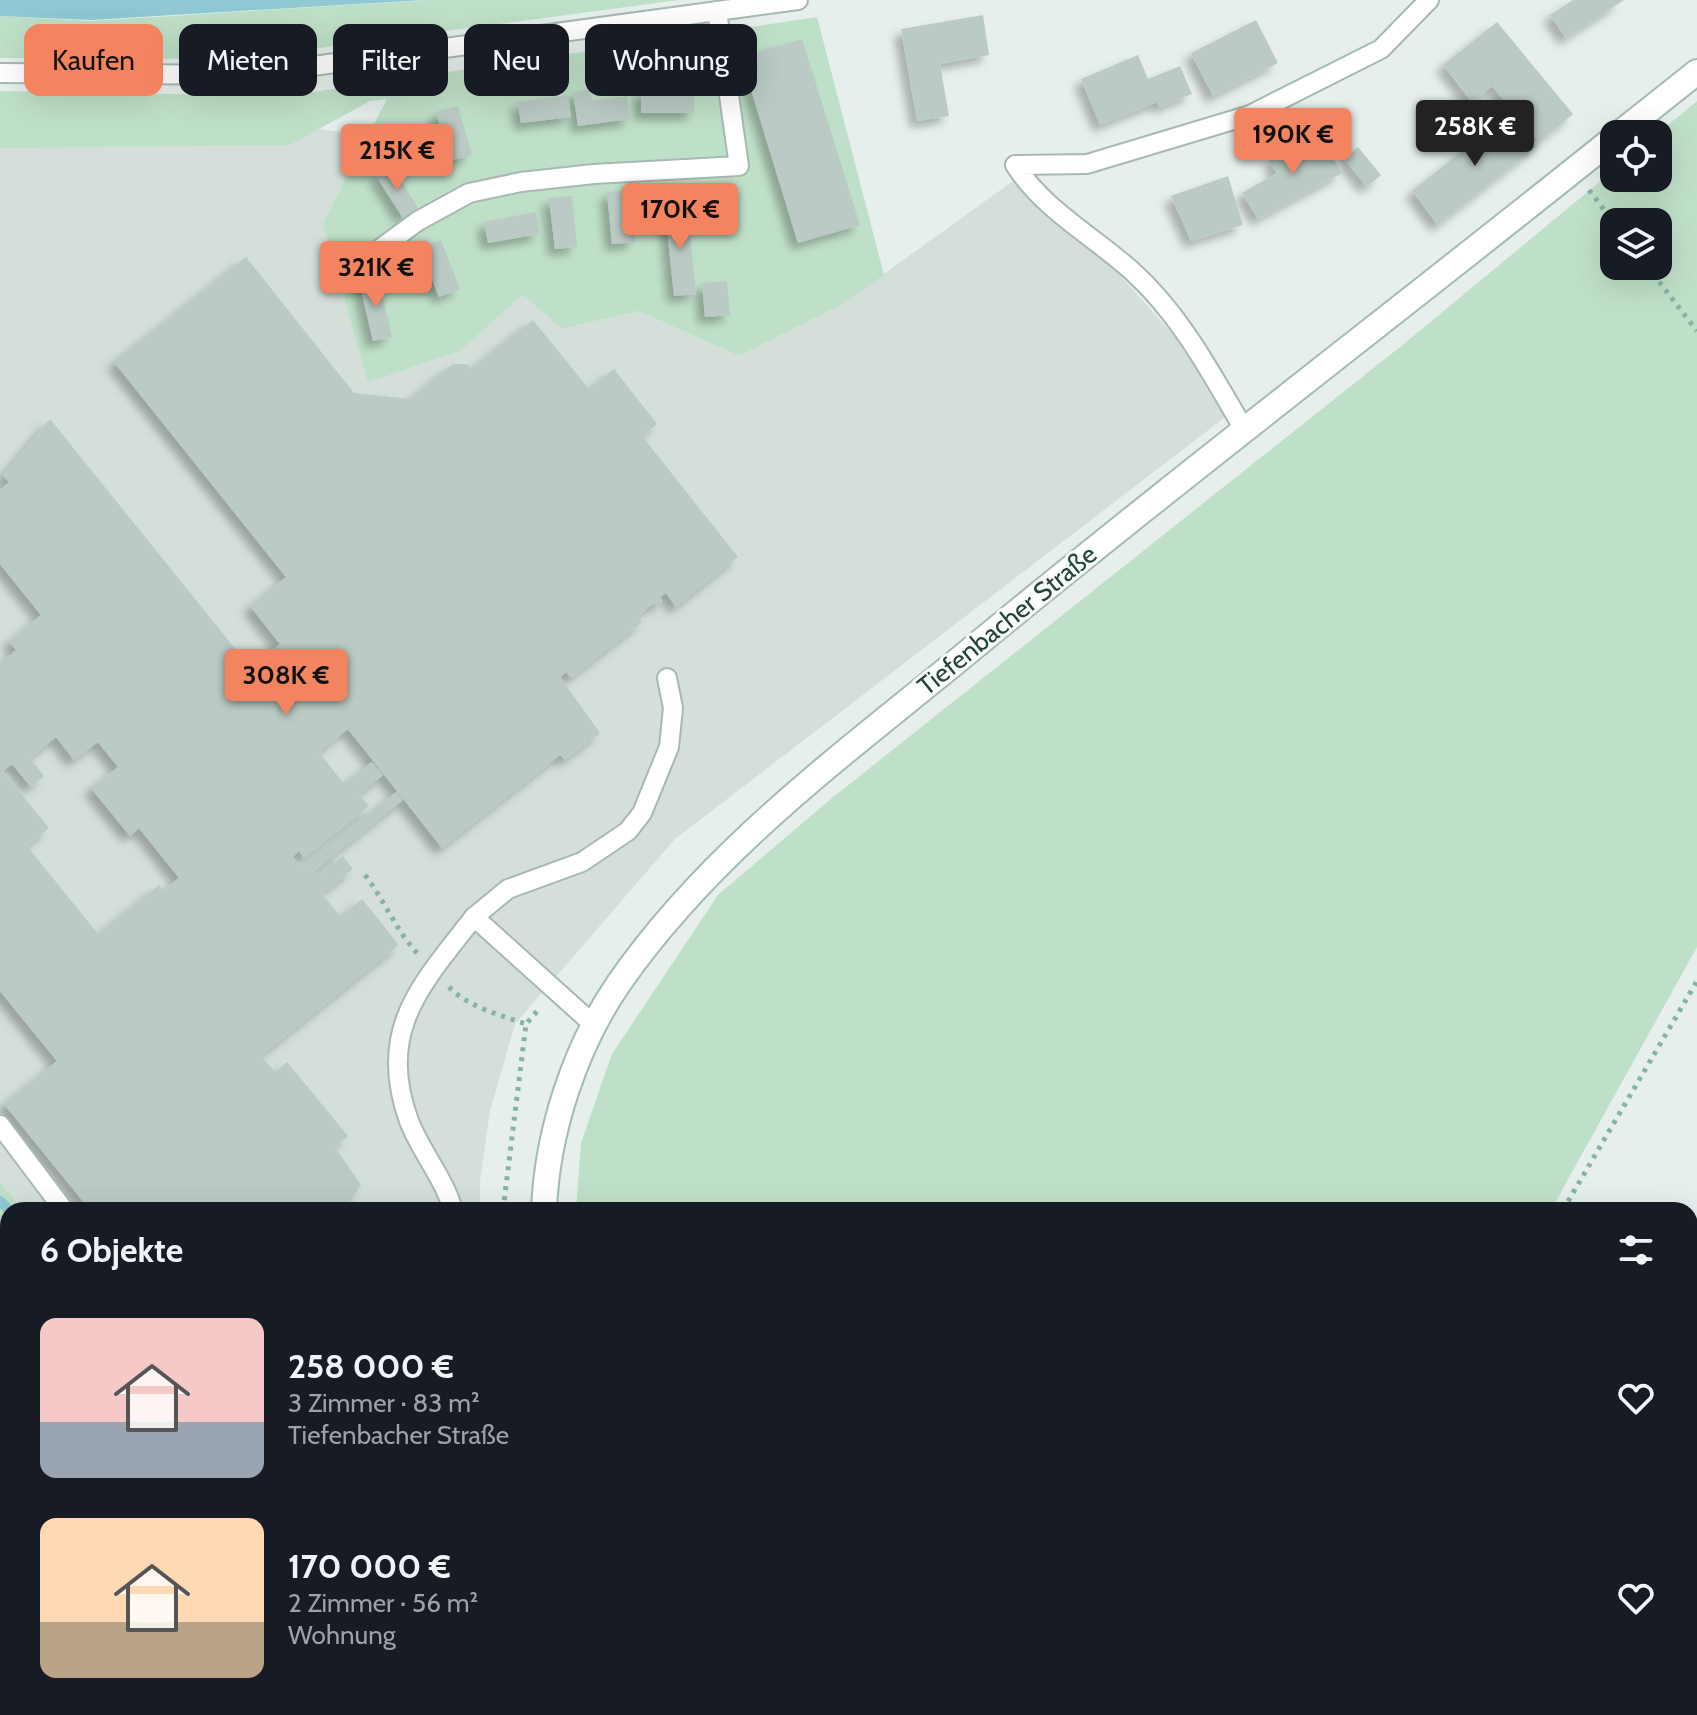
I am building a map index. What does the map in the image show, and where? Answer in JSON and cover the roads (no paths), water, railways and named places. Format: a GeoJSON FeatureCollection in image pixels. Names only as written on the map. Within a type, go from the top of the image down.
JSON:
{"type":"FeatureCollection","features":[{"type":"Feature","properties":{"kind":"main road"},"geometry":{"type":"LineString","coordinates":[[1637,120],[1697,72]]}},
{"type":"Feature","properties":{"kind":"main road","name":"Tiefenbacher Straße"},"geometry":{"type":"LineString","coordinates":[[545,1202],[553,1140],[571,1079],[594,1025],[618,984],[662,927],[709,874],[784,803],[1023,606],[1600,149]]}},
{"type":"Feature","properties":{"kind":"lane"},"geometry":{"type":"LineString","coordinates":[[0,73],[247,75],[798,0]]}},
{"type":"Feature","properties":{"kind":"lane"},"geometry":{"type":"LineString","coordinates":[[1245,431],[1193,341],[1134,273],[1029,187],[1015,165],[1087,164],[1250,115],[1381,49],[1429,0]]}},
{"type":"Feature","properties":{"kind":"lane"},"geometry":{"type":"LineString","coordinates":[[370,256],[418,221],[469,193],[521,182],[594,174],[739,166],[717,11]]}},
{"type":"Feature","properties":{"kind":"lane"},"geometry":{"type":"LineString","coordinates":[[449,1202],[410,1123],[397,1078],[397,1044],[408,1010],[424,983],[474,917],[508,889],[582,862],[628,831],[642,813],[669,747],[673,708],[667,678]]}},
{"type":"Feature","properties":{"kind":"lane"},"geometry":{"type":"LineString","coordinates":[[474,917],[594,1025]]}},
{"type":"Feature","properties":{"kind":"lane"},"geometry":{"type":"LineString","coordinates":[[0,1125],[58,1202]]}},
{"type":"Feature","properties":{"kind":"water"},"geometry":{"type":"Polygon","coordinates":[[[0,0],[424,0],[91,20],[0,16],[0,0]]]}}]}
